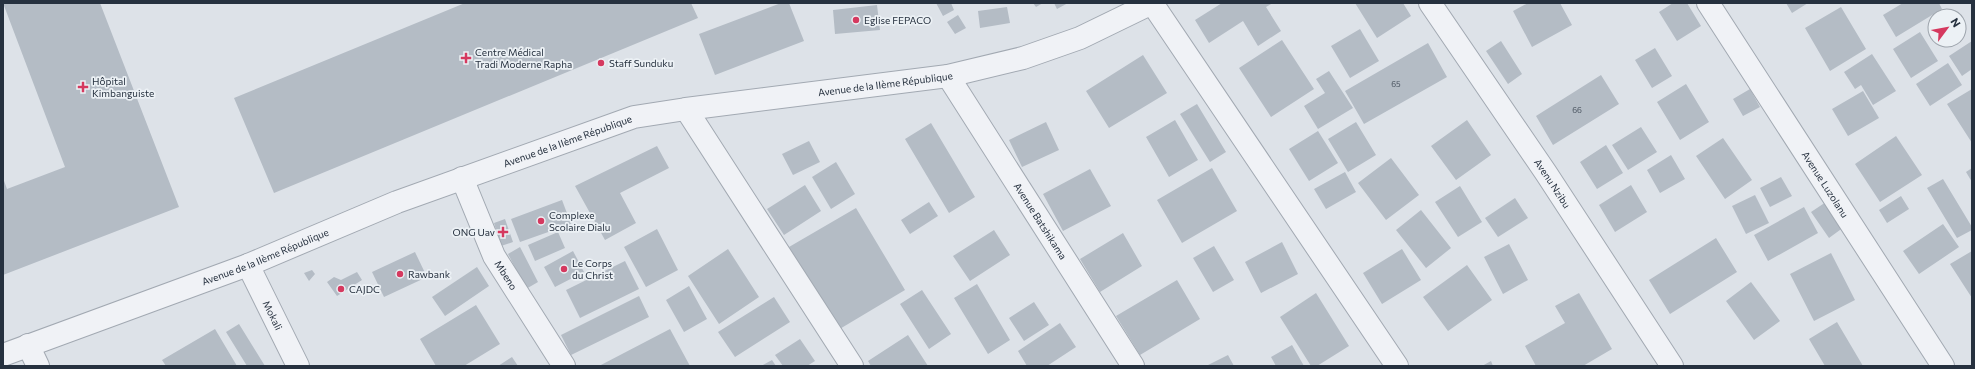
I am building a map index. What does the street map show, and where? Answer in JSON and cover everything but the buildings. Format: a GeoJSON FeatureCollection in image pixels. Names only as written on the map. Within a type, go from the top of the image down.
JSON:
{"type":"FeatureCollection","features":[{"type":"Feature","properties":{"kind":"street","name":"Avenue de la IIème République"},"geometry":{"type":"LineString","coordinates":[[3,355],[248,264],[397,202],[634,117],[686,109],[948,76],[1023,58],[1080,38],[1152,3]]}},
{"type":"Feature","properties":{"kind":"street"},"geometry":{"type":"LineString","coordinates":[[1152,3],[1397,366]]}},
{"type":"Feature","properties":{"kind":"street","name":"Avenu Nzibu"},"geometry":{"type":"LineString","coordinates":[[1430,3],[1546,173],[1672,366]]}},
{"type":"Feature","properties":{"kind":"street","name":"Avenue Luzolanu"},"geometry":{"type":"LineString","coordinates":[[1708,3],[1943,366]]}},
{"type":"Feature","properties":{"kind":"street","name":"Avenue Batshikama"},"geometry":{"type":"LineString","coordinates":[[948,76],[1133,366]]}},
{"type":"Feature","properties":{"kind":"street"},"geometry":{"type":"LineString","coordinates":[[686,109],[852,366]]}},
{"type":"Feature","properties":{"kind":"street","name":"Mbeno"},"geometry":{"type":"LineString","coordinates":[[462,178],[494,256],[564,366]]}},
{"type":"Feature","properties":{"kind":"street","name":"Mokali"},"geometry":{"type":"LineString","coordinates":[[248,264],[298,366]]}},
{"type":"Feature","properties":{"kind":"street"},"geometry":{"type":"LineString","coordinates":[[28,345],[38,366]]}},
{"type":"Feature","properties":{"kind":"place","name":"Eglise FEPACO"},"geometry":{"type":"Point","coordinates":[856,20]}},
{"type":"Feature","properties":{"kind":"place","name":"Centre Médical Tradi Moderne Rapha"},"geometry":{"type":"Point","coordinates":[466,58]}},
{"type":"Feature","properties":{"kind":"place","name":"Staff Sunduku"},"geometry":{"type":"Point","coordinates":[601,63]}},
{"type":"Feature","properties":{"kind":"place","name":"Hôpital Kimbanguiste"},"geometry":{"type":"Point","coordinates":[83,87]}},
{"type":"Feature","properties":{"kind":"place","name":"Complexe Scolaire Dialu"},"geometry":{"type":"Point","coordinates":[541,221]}},
{"type":"Feature","properties":{"kind":"place","name":"ONG Uav"},"geometry":{"type":"Point","coordinates":[503,232]}},
{"type":"Feature","properties":{"kind":"place","name":"Le Corps du Christ"},"geometry":{"type":"Point","coordinates":[564,269]}},
{"type":"Feature","properties":{"kind":"place","name":"Rawbank"},"geometry":{"type":"Point","coordinates":[400,274]}},
{"type":"Feature","properties":{"kind":"place","name":"CAJDC"},"geometry":{"type":"Point","coordinates":[341,289]}}]}
